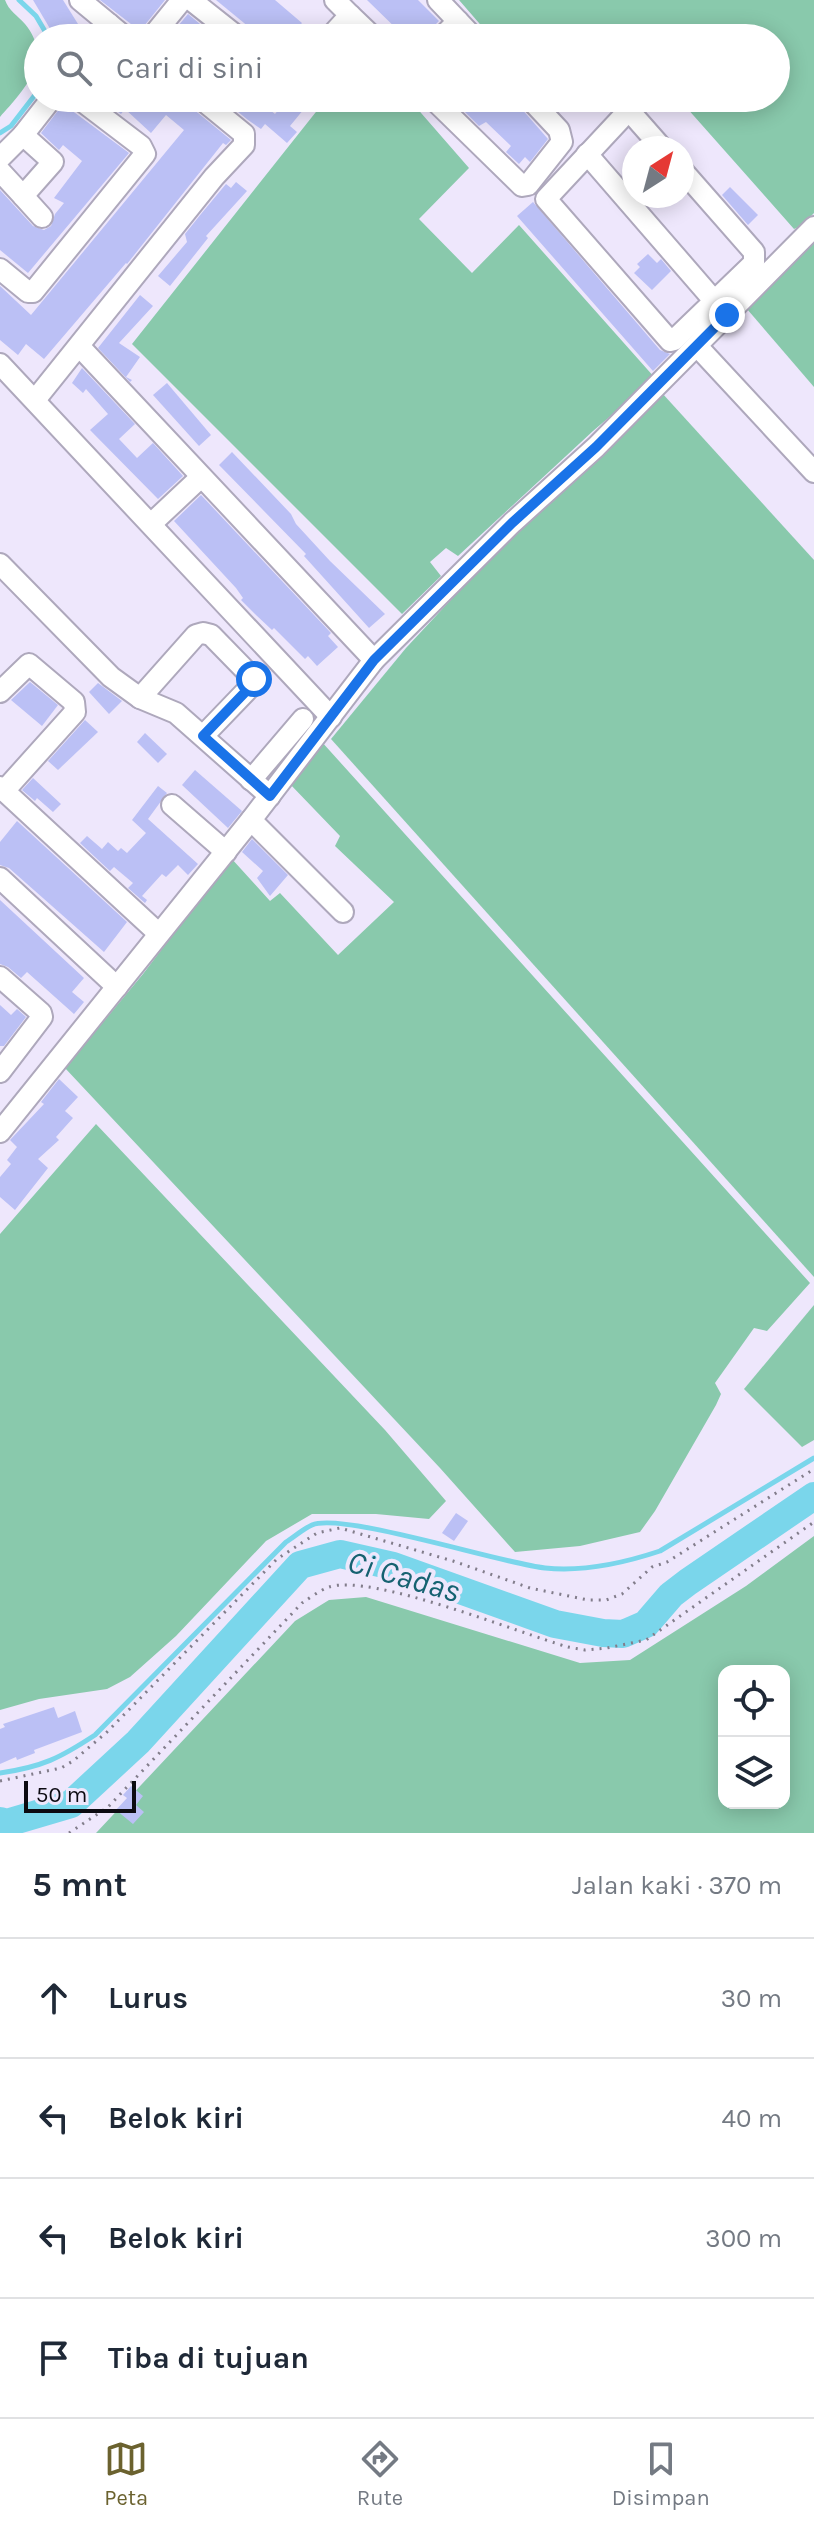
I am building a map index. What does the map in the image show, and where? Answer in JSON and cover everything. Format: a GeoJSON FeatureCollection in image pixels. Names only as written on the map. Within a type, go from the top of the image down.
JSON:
{"type":"FeatureCollection","features":[{"type":"Feature","properties":{"kind":"street"},"geometry":{"type":"LineString","coordinates":[[80,0],[99,24]]}},
{"type":"Feature","properties":{"kind":"street"},"geometry":{"type":"LineString","coordinates":[[162,24],[182,0]]}},
{"type":"Feature","properties":{"kind":"street"},"geometry":{"type":"LineString","coordinates":[[191,0],[221,24]]}},
{"type":"Feature","properties":{"kind":"street"},"geometry":{"type":"LineString","coordinates":[[438,0],[461,24]]}},
{"type":"Feature","properties":{"kind":"street"},"geometry":{"type":"LineString","coordinates":[[343,7],[360,24]]}},
{"type":"Feature","properties":{"kind":"street"},"geometry":{"type":"LineString","coordinates":[[455,24],[458,21]]}},
{"type":"Feature","properties":{"kind":"street"},"geometry":{"type":"LineString","coordinates":[[0,158],[41,112]]}},
{"type":"Feature","properties":{"kind":"street"},"geometry":{"type":"LineString","coordinates":[[0,269],[28,292],[33,292],[145,154],[141,146],[96,112]]}},
{"type":"Feature","properties":{"kind":"street"},"geometry":{"type":"LineString","coordinates":[[35,400],[214,177],[244,145],[244,134],[217,112]]}},
{"type":"Feature","properties":{"kind":"street"},"geometry":{"type":"LineString","coordinates":[[446,112],[522,186],[528,185],[562,142],[559,130],[542,112]]}},
{"type":"Feature","properties":{"kind":"street"},"geometry":{"type":"LineString","coordinates":[[618,112],[587,154],[547,194],[548,203],[666,339],[674,340],[721,308],[814,227]]}},
{"type":"Feature","properties":{"kind":"street"},"geometry":{"type":"LineString","coordinates":[[631,112],[652,136]]}},
{"type":"Feature","properties":{"kind":"street"},"geometry":{"type":"LineString","coordinates":[[23,135],[53,161],[23,196]]}},
{"type":"Feature","properties":{"kind":"street"},"geometry":{"type":"LineString","coordinates":[[587,154],[721,308]]}},
{"type":"Feature","properties":{"kind":"street"},"geometry":{"type":"LineString","coordinates":[[0,171],[42,217]]}},
{"type":"Feature","properties":{"kind":"street"},"geometry":{"type":"LineString","coordinates":[[0,1132],[226,852],[374,660],[697,346],[754,263],[755,254],[694,184]]}},
{"type":"Feature","properties":{"kind":"street"},"geometry":{"type":"LineString","coordinates":[[697,346],[814,472]]}},
{"type":"Feature","properties":{"kind":"street"},"geometry":{"type":"LineString","coordinates":[[80,347],[374,660]]}},
{"type":"Feature","properties":{"kind":"street"},"geometry":{"type":"LineString","coordinates":[[0,364],[331,717]]}},
{"type":"Feature","properties":{"kind":"street"},"geometry":{"type":"LineString","coordinates":[[151,524],[201,477]]}},
{"type":"Feature","properties":{"kind":"street"},"geometry":{"type":"LineString","coordinates":[[0,564],[111,677],[140,698],[169,708],[270,796]]}},
{"type":"Feature","properties":{"kind":"street"},"geometry":{"type":"LineString","coordinates":[[140,698],[196,635],[211,635],[254,679],[253,684],[203,736]]}},
{"type":"Feature","properties":{"kind":"street"},"geometry":{"type":"LineString","coordinates":[[0,692],[29,664],[74,702],[75,712],[2,789],[158,933]]}},
{"type":"Feature","properties":{"kind":"street"},"geometry":{"type":"LineString","coordinates":[[251,780],[303,719]]}},
{"type":"Feature","properties":{"kind":"street"},"geometry":{"type":"LineString","coordinates":[[172,805],[226,852]]}},
{"type":"Feature","properties":{"kind":"street"},"geometry":{"type":"LineString","coordinates":[[251,820],[343,912]]}},
{"type":"Feature","properties":{"kind":"street"},"geometry":{"type":"LineString","coordinates":[[0,878],[117,987]]}},
{"type":"Feature","properties":{"kind":"street"},"geometry":{"type":"LineString","coordinates":[[0,977],[42,1017],[0,1072]]}},
{"type":"Feature","properties":{"kind":"path"},"geometry":{"type":"LineString","coordinates":[[0,1781],[61,1768],[73,1761],[107,1732],[277,1559],[317,1533],[340,1528],[453,1561],[530,1588],[576,1599],[606,1600],[622,1594],[652,1567],[667,1562],[814,1469]]}},
{"type":"Feature","properties":{"kind":"path"},"geometry":{"type":"LineString","coordinates":[[69,1833],[108,1807],[302,1603],[330,1586],[366,1586],[408,1595],[568,1647],[585,1650],[607,1648],[646,1640],[814,1522]]}},
{"type":"Feature","properties":{"kind":"green space"},"geometry":{"type":"Polygon","coordinates":[[[0,0],[5,0],[25,24],[24,88],[0,117],[0,0]]]}},
{"type":"Feature","properties":{"kind":"green space"},"geometry":{"type":"Polygon","coordinates":[[[459,0],[814,0],[814,213],[794,229],[690,112],[790,112],[790,24],[480,24],[459,0]]]}},
{"type":"Feature","properties":{"kind":"green space"},"geometry":{"type":"Polygon","coordinates":[[[316,112],[420,112],[469,168],[419,219],[472,273],[519,225],[655,378],[458,556],[446,548],[430,562],[441,576],[402,614],[132,344],[316,112]]]}},
{"type":"Feature","properties":{"kind":"green space"},"geometry":{"type":"Polygon","coordinates":[[[814,243],[814,387],[747,309],[814,243]]]}},
{"type":"Feature","properties":{"kind":"green space"},"geometry":{"type":"Polygon","coordinates":[[[662,393],[814,560],[814,1277],[331,739],[406,648],[487,561],[662,393]]]}},
{"type":"Feature","properties":{"kind":"green space"},"geometry":{"type":"Polygon","coordinates":[[[321,741],[810,1283],[767,1331],[754,1328],[715,1383],[721,1394],[716,1405],[640,1532],[580,1546],[515,1552],[65,1068],[143,974],[231,858],[270,901],[280,893],[338,955],[394,902],[335,846],[340,836],[289,783],[321,741]]]}},
{"type":"Feature","properties":{"kind":"green space"},"geometry":{"type":"Polygon","coordinates":[[[96,1124],[385,1430],[446,1501],[429,1519],[376,1514],[312,1514],[266,1541],[176,1636],[130,1677],[107,1689],[39,1699],[0,1710],[0,1234],[96,1124]]]}},
{"type":"Feature","properties":{"kind":"green space"},"geometry":{"type":"Polygon","coordinates":[[[814,1305],[814,1440],[802,1447],[744,1389],[814,1305]]]}},
{"type":"Feature","properties":{"kind":"green space"},"geometry":{"type":"Polygon","coordinates":[[[814,1536],[814,1833],[96,1833],[295,1621],[329,1600],[366,1597],[580,1663],[630,1660],[746,1586],[814,1536]]]}},
{"type":"Feature","properties":{"kind":"building"},"geometry":{"type":"Polygon","coordinates":[[[33,0],[63,0],[78,24],[47,24],[33,0]]]}},
{"type":"Feature","properties":{"kind":"building"},"geometry":{"type":"Polygon","coordinates":[[[100,0],[165,0],[146,24],[131,24],[100,0]]]}},
{"type":"Feature","properties":{"kind":"building"},"geometry":{"type":"Polygon","coordinates":[[[216,0],[275,0],[302,23],[301,24],[245,24],[216,0]]]}},
{"type":"Feature","properties":{"kind":"building"},"geometry":{"type":"Polygon","coordinates":[[[367,0],[418,0],[439,21],[436,24],[392,24],[367,0]]]}},
{"type":"Feature","properties":{"kind":"building"},"geometry":{"type":"Polygon","coordinates":[[[188,14],[200,24],[180,24],[188,14]]]}},
{"type":"Feature","properties":{"kind":"building"},"geometry":{"type":"Polygon","coordinates":[[[57,112],[74,112],[129,153],[28,273],[0,250],[0,190],[33,226],[44,230],[51,226],[55,214],[64,203],[54,198],[82,161],[63,145],[59,150],[41,133],[57,112]]]}},
{"type":"Feature","properties":{"kind":"building"},"geometry":{"type":"Polygon","coordinates":[[[128,112],[197,112],[231,140],[226,145],[223,143],[127,264],[44,359],[26,344],[18,355],[0,340],[0,286],[31,315],[184,130],[166,115],[151,133],[128,112]]]}},
{"type":"Feature","properties":{"kind":"building"},"geometry":{"type":"Polygon","coordinates":[[[238,112],[302,112],[290,126],[297,132],[287,143],[265,124],[261,129],[238,112]]]}},
{"type":"Feature","properties":{"kind":"building"},"geometry":{"type":"Polygon","coordinates":[[[465,112],[524,112],[548,139],[530,162],[525,157],[519,164],[506,152],[511,146],[486,122],[479,126],[465,112]]]}},
{"type":"Feature","properties":{"kind":"building"},"geometry":{"type":"Polygon","coordinates":[[[236,182],[247,191],[206,236],[208,238],[170,286],[158,276],[187,242],[185,234],[201,214],[226,184],[231,188],[236,182]]]}},
{"type":"Feature","properties":{"kind":"building"},"geometry":{"type":"Polygon","coordinates":[[[730,187],[758,215],[748,225],[722,195],[730,187]]]}},
{"type":"Feature","properties":{"kind":"building"},"geometry":{"type":"Polygon","coordinates":[[[533,202],[660,350],[670,354],[653,371],[517,216],[533,202]]]}},
{"type":"Feature","properties":{"kind":"building"},"geometry":{"type":"Polygon","coordinates":[[[648,254],[657,263],[661,259],[671,271],[652,290],[634,273],[640,267],[637,264],[648,254]]]}},
{"type":"Feature","properties":{"kind":"building"},"geometry":{"type":"Polygon","coordinates":[[[140,295],[153,306],[119,343],[140,357],[126,377],[132,380],[130,382],[98,348],[140,295]]]}},
{"type":"Feature","properties":{"kind":"building"},"geometry":{"type":"Polygon","coordinates":[[[82,368],[135,424],[119,439],[137,458],[153,443],[183,476],[158,499],[90,430],[108,414],[86,389],[83,393],[72,383],[82,368]]]}},
{"type":"Feature","properties":{"kind":"building"},"geometry":{"type":"Polygon","coordinates":[[[167,383],[211,435],[199,446],[153,395],[167,383]]]}},
{"type":"Feature","properties":{"kind":"building"},"geometry":{"type":"Polygon","coordinates":[[[232,452],[291,514],[296,524],[330,561],[385,614],[369,628],[304,556],[306,554],[219,465],[232,452]]]}},
{"type":"Feature","properties":{"kind":"building"},"geometry":{"type":"Polygon","coordinates":[[[201,495],[331,633],[328,636],[338,647],[317,666],[308,656],[305,659],[241,600],[243,598],[236,588],[174,521],[201,495]]]}},
{"type":"Feature","properties":{"kind":"building"},"geometry":{"type":"Polygon","coordinates":[[[30,682],[58,705],[42,726],[11,700],[30,682]]]}},
{"type":"Feature","properties":{"kind":"building"},"geometry":{"type":"Polygon","coordinates":[[[98,683],[122,701],[109,714],[89,692],[98,683]]]}},
{"type":"Feature","properties":{"kind":"building"},"geometry":{"type":"Polygon","coordinates":[[[85,720],[98,732],[58,770],[48,761],[85,720]]]}},
{"type":"Feature","properties":{"kind":"building"},"geometry":{"type":"Polygon","coordinates":[[[145,733],[167,754],[158,763],[137,742],[145,733]]]}},
{"type":"Feature","properties":{"kind":"building"},"geometry":{"type":"Polygon","coordinates":[[[195,770],[242,811],[228,828],[182,785],[195,770]]]}},
{"type":"Feature","properties":{"kind":"building"},"geometry":{"type":"Polygon","coordinates":[[[33,778],[61,804],[53,812],[22,790],[33,778]]]}},
{"type":"Feature","properties":{"kind":"building"},"geometry":{"type":"Polygon","coordinates":[[[158,786],[167,793],[148,819],[198,864],[188,875],[178,865],[166,877],[162,874],[142,896],[147,900],[145,903],[128,888],[133,883],[114,867],[110,871],[80,843],[87,836],[102,849],[108,842],[118,851],[121,848],[127,853],[146,833],[132,820],[158,786]]]}},
{"type":"Feature","properties":{"kind":"building"},"geometry":{"type":"Polygon","coordinates":[[[17,821],[127,922],[104,952],[9,868],[0,865],[0,842],[17,821]]]}},
{"type":"Feature","properties":{"kind":"building"},"geometry":{"type":"Polygon","coordinates":[[[252,839],[288,875],[270,896],[257,878],[263,871],[242,852],[252,839]]]}},
{"type":"Feature","properties":{"kind":"building"},"geometry":{"type":"Polygon","coordinates":[[[0,900],[84,978],[72,992],[84,1002],[74,1014],[27,972],[21,978],[0,964],[0,900]]]}},
{"type":"Feature","properties":{"kind":"building"},"geometry":{"type":"Polygon","coordinates":[[[0,1005],[11,1015],[17,1009],[26,1017],[4,1046],[0,1046],[0,1005]]]}},
{"type":"Feature","properties":{"kind":"building"},"geometry":{"type":"Polygon","coordinates":[[[59,1079],[78,1097],[65,1111],[73,1118],[56,1137],[59,1140],[38,1159],[48,1168],[15,1210],[0,1197],[0,1177],[11,1164],[7,1160],[17,1147],[10,1140],[44,1104],[41,1102],[59,1079]]]}},
{"type":"Feature","properties":{"kind":"building"},"geometry":{"type":"Polygon","coordinates":[[[456,1513],[468,1521],[454,1541],[442,1533],[456,1513]]]}},
{"type":"Feature","properties":{"kind":"building"},"geometry":{"type":"Polygon","coordinates":[[[54,1707],[58,1718],[75,1711],[82,1732],[34,1750],[35,1753],[0,1764],[0,1729],[5,1727],[3,1724],[54,1707]]]}},
{"type":"Feature","properties":{"kind":"building"},"geometry":{"type":"Polygon","coordinates":[[[131,1786],[143,1796],[136,1805],[144,1812],[133,1824],[116,1810],[127,1798],[123,1795],[131,1786]]]}},
{"type":"Feature","properties":{"kind":"waterway"},"geometry":{"type":"LineString","coordinates":[[19,0],[41,24]]}},
{"type":"Feature","properties":{"kind":"waterway"},"geometry":{"type":"LineString","coordinates":[[0,133],[11,126],[24,109]]}},
{"type":"Feature","properties":{"kind":"waterway"},"geometry":{"type":"LineString","coordinates":[[0,1773],[50,1760],[95,1735],[286,1542],[312,1525],[355,1526],[545,1568],[589,1568],[660,1551],[814,1458]]}},
{"type":"Feature","properties":{"kind":"waterway","name":"Ci Cadas"},"geometry":{"type":"LineString","coordinates":[[0,1821],[7,1823],[71,1804],[138,1742],[300,1565],[340,1554],[393,1566],[555,1624],[623,1634],[646,1624],[671,1595],[688,1582],[814,1496]]}},
{"type":"Feature","properties":{"kind":"route"},"geometry":{"type":"LineString","coordinates":[[254,679],[253,684],[203,736],[270,796],[374,660],[512,523],[596,447],[727,315]]}}]}
